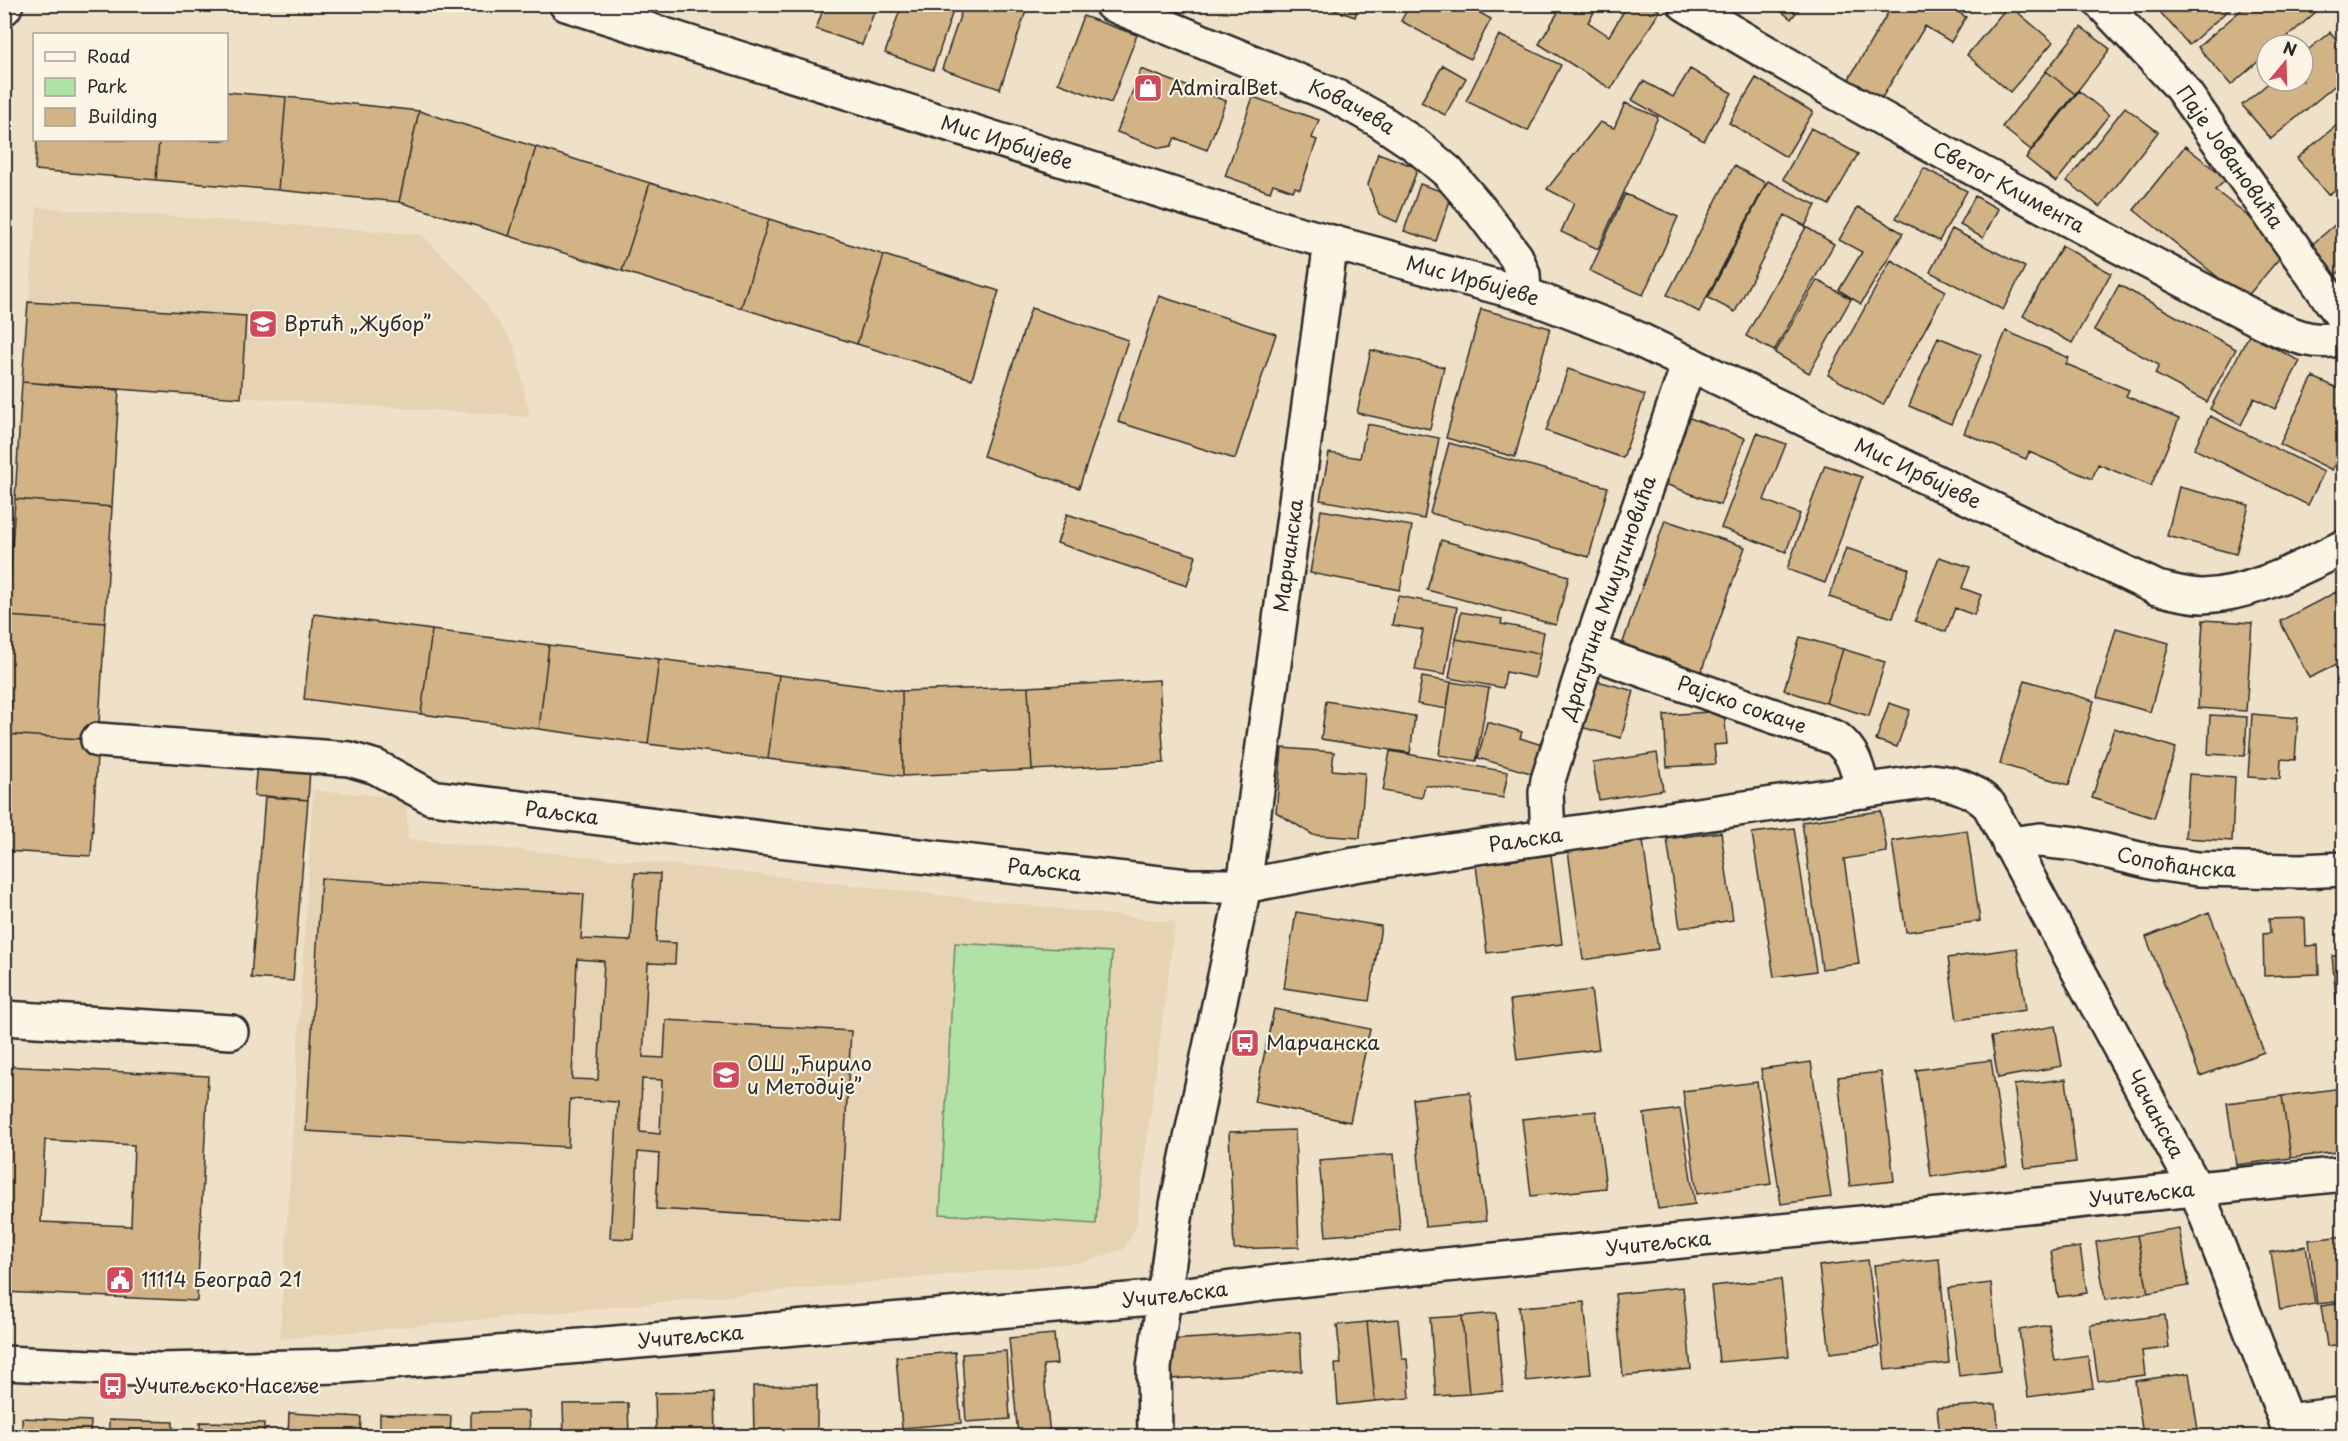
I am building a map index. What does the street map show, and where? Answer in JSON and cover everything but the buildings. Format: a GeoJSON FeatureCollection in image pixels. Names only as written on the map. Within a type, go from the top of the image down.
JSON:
{"type":"FeatureCollection","features":[{"type":"Feature","properties":{"kind":"street","name":"Мис Ирбијеве"},"geometry":{"type":"LineString","coordinates":[[566,4],[1331,242],[1524,294],[1623,332],[2157,588],[2200,596],[2235,593],[2295,571],[2343,547]]}},
{"type":"Feature","properties":{"kind":"street","name":"Ковачева"},"geometry":{"type":"LineString","coordinates":[[1111,4],[1335,96],[1380,121],[1408,140],[1448,172],[1504,240],[1516,257],[1523,274],[1524,294]]}},
{"type":"Feature","properties":{"kind":"street","name":"Светог Климента"},"geometry":{"type":"LineString","coordinates":[[1685,4],[1765,53],[1890,122],[2267,324],[2296,337],[2335,340],[2343,336]]}},
{"type":"Feature","properties":{"kind":"street","name":"Паје Јовановића"},"geometry":{"type":"LineString","coordinates":[[2102,4],[2180,85],[2343,319]]}},
{"type":"Feature","properties":{"kind":"street","name":"Марчанска"},"geometry":{"type":"LineString","coordinates":[[1155,1437],[1154,1368],[1177,1205],[1244,886],[1331,242]]}},
{"type":"Feature","properties":{"kind":"street","name":"Драгутина Милутиновића"},"geometry":{"type":"LineString","coordinates":[[1548,836],[1546,792],[1548,780],[1589,651],[1689,363]]}},
{"type":"Feature","properties":{"kind":"street","name":"Рајско сокаче"},"geometry":{"type":"LineString","coordinates":[[1589,651],[1836,738],[1847,747],[1856,762],[1863,790]]}},
{"type":"Feature","properties":{"kind":"street","name":"Раљска"},"geometry":{"type":"LineString","coordinates":[[98,740],[350,759],[376,767],[431,797],[1033,870],[1187,886],[1244,886],[1354,865],[1930,781],[1951,782],[1978,795],[1989,805]]}},
{"type":"Feature","properties":{"kind":"street","name":"Чачанска"},"geometry":{"type":"LineString","coordinates":[[1989,805],[2196,1189],[2289,1429]]}},
{"type":"Feature","properties":{"kind":"street","name":"Сопоћанска"},"geometry":{"type":"LineString","coordinates":[[2009,844],[2040,840],[2077,844],[2155,862],[2198,869],[2301,871],[2343,869]]}},
{"type":"Feature","properties":{"kind":"street"},"geometry":{"type":"LineString","coordinates":[[4,1018],[231,1032]]}},
{"type":"Feature","properties":{"kind":"street","name":"Учитељска"},"geometry":{"type":"LineString","coordinates":[[4,1363],[159,1370],[342,1366],[1164,1297],[1277,1282],[2343,1173]]}},
{"type":"Feature","properties":{"kind":"street"},"geometry":{"type":"LineString","coordinates":[[2289,1429],[2343,1414]]}},
{"type":"Feature","properties":{"kind":"shaded area","name":"Вртић „Жубор”"},"geometry":{"type":"Polygon","coordinates":[[[37,207],[421,234],[469,281],[515,346],[530,417],[22,382],[37,207]]]}},
{"type":"Feature","properties":{"kind":"shaded area","name":"ОШ „Ћирило и Методије”"},"geometry":{"type":"Polygon","coordinates":[[[313,790],[406,798],[408,839],[705,868],[1175,922],[1136,1227],[1124,1249],[1085,1262],[280,1339],[313,790]]]}},
{"type":"Feature","properties":{"kind":"green space"},"geometry":{"type":"Polygon","coordinates":[[[955,943],[1112,952],[1096,1224],[940,1214],[955,943]]]}},
{"type":"Feature","properties":{"kind":"place","name":"AdmiralBet"},"geometry":{"type":"Point","coordinates":[1148,88]}},
{"type":"Feature","properties":{"kind":"place","name":"Вртић „Жубор”"},"geometry":{"type":"Point","coordinates":[263,324]}},
{"type":"Feature","properties":{"kind":"place","name":"Марчанска"},"geometry":{"type":"Point","coordinates":[1245,1043]}},
{"type":"Feature","properties":{"kind":"place","name":"ОШ „Ћирило и Методије”"},"geometry":{"type":"Point","coordinates":[726,1075]}},
{"type":"Feature","properties":{"kind":"place","name":"11114 Београд 21"},"geometry":{"type":"Point","coordinates":[120,1280]}},
{"type":"Feature","properties":{"kind":"place","name":"Учитељско Насеље"},"geometry":{"type":"Point","coordinates":[113,1386]}}]}
